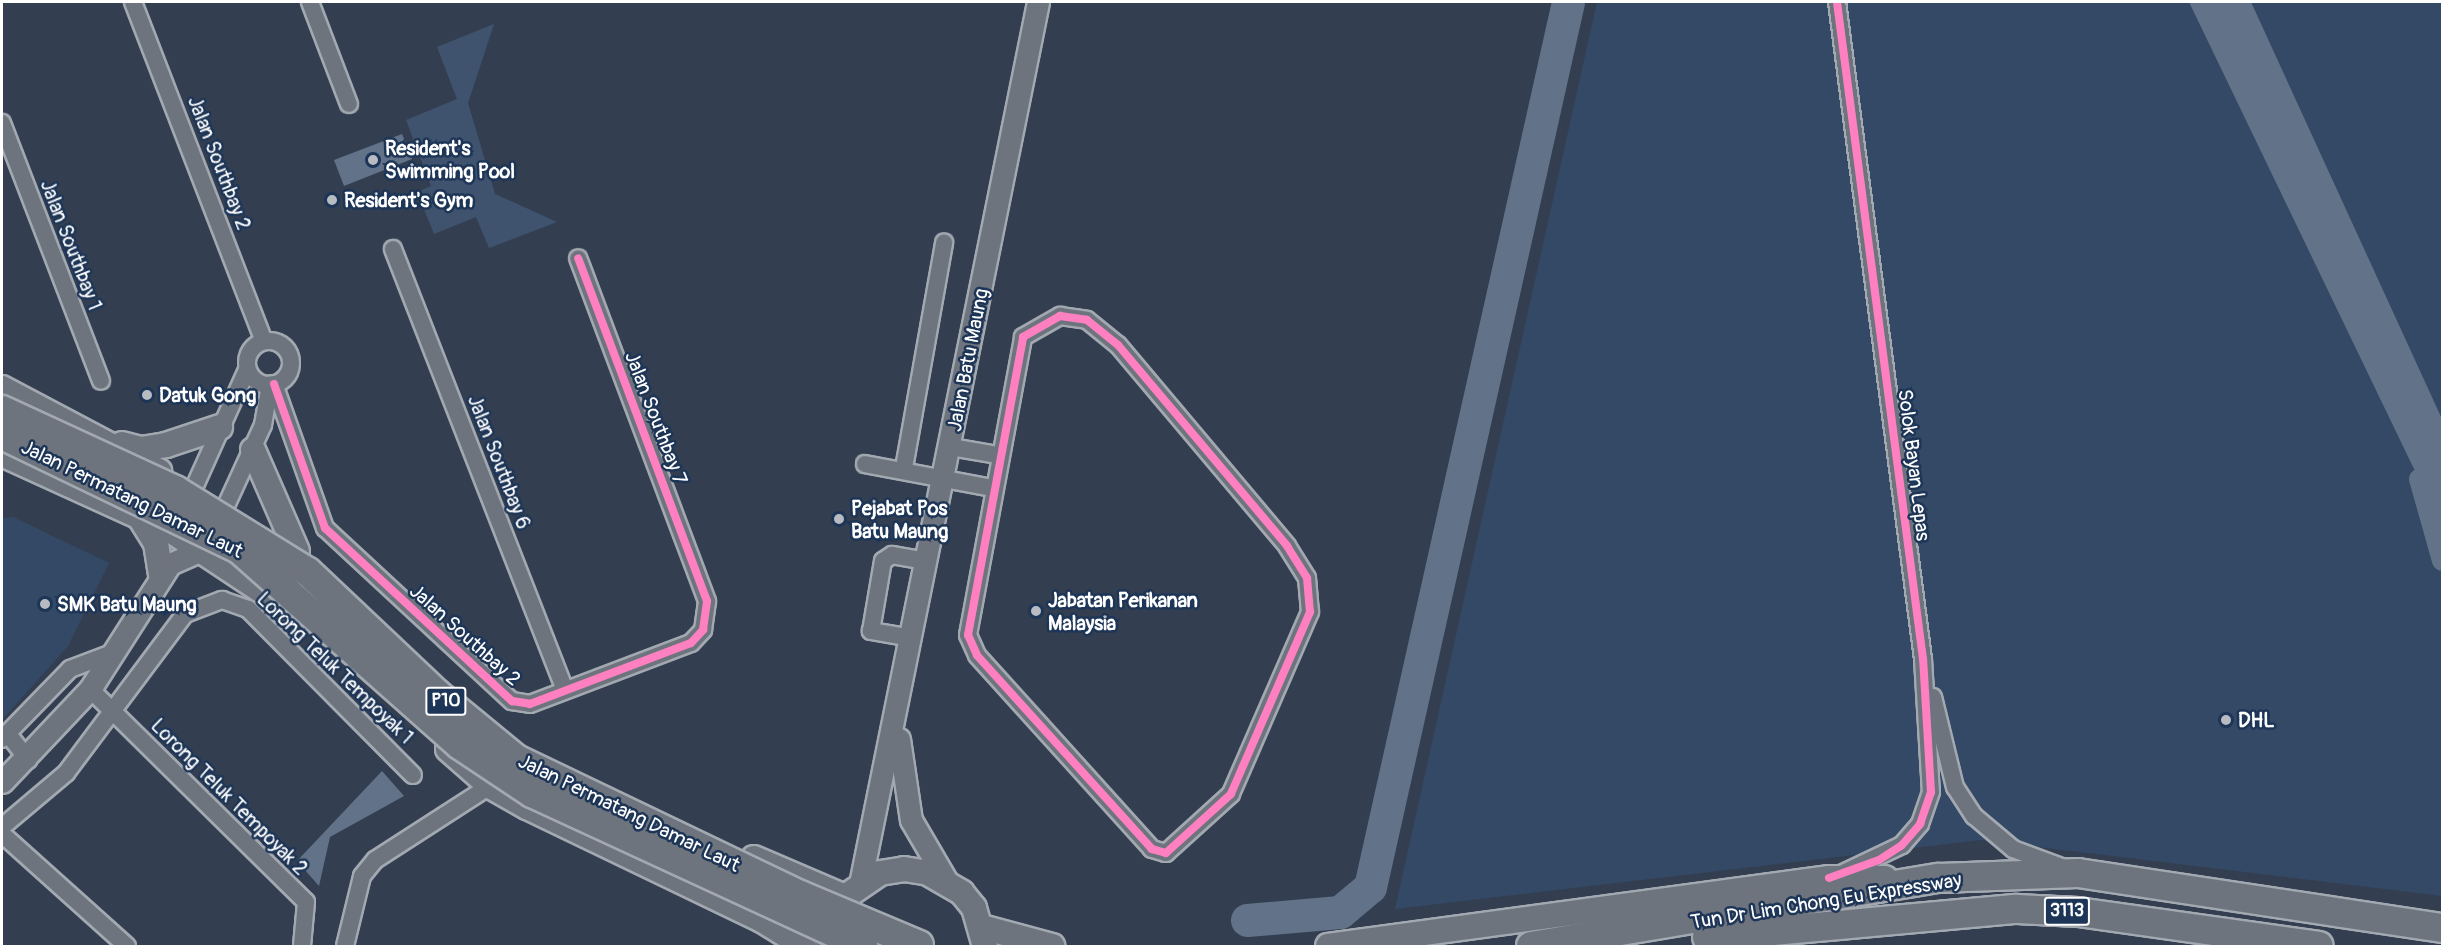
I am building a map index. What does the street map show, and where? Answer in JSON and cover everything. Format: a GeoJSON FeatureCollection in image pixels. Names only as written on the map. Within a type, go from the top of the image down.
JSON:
{"type":"FeatureCollection","features":[{"type":"Feature","properties":{"kind":"highway","name":"Jalan Permatang Damar Laut"},"geometry":{"type":"LineString","coordinates":[[2,410],[175,490],[308,572],[516,759],[800,896],[921,946]]}},
{"type":"Feature","properties":{"kind":"highway","name":"Jalan Permatang Damar Laut"},"geometry":{"type":"LineString","coordinates":[[2,435],[239,549],[460,745],[532,793],[863,946]]}},
{"type":"Feature","properties":{"kind":"highway","name":"Tun Dr Lim Chong Eu Expressway"},"geometry":{"type":"LineString","coordinates":[[1644,946],[1688,932],[1939,878],[2078,873],[2442,928]]}},
{"type":"Feature","properties":{"kind":"highway","name":"Tun Dr Lim Chong Eu Expressway"},"geometry":{"type":"LineString","coordinates":[[1531,946],[1688,932],[1812,926],[2017,909],[2078,912],[2319,946]]}},
{"type":"Feature","properties":{"kind":"main road"},"geometry":{"type":"LineString","coordinates":[[2,388],[111,441],[297,551],[503,736],[556,771],[852,891]]}},
{"type":"Feature","properties":{"kind":"main road"},"geometry":{"type":"LineString","coordinates":[[111,441],[141,449],[220,427]]}},
{"type":"Feature","properties":{"kind":"main road"},"geometry":{"type":"LineString","coordinates":[[253,450],[297,551]]}},
{"type":"Feature","properties":{"kind":"main road"},"geometry":{"type":"LineString","coordinates":[[2,454],[173,532],[203,549],[276,598],[490,786],[762,920],[804,946]]}},
{"type":"Feature","properties":{"kind":"main road"},"geometry":{"type":"LineString","coordinates":[[139,516],[156,543],[165,570]]}},
{"type":"Feature","properties":{"kind":"main road"},"geometry":{"type":"LineString","coordinates":[[827,946],[833,916],[852,891],[904,870],[946,880],[968,901],[984,937],[1052,946]]}},
{"type":"Feature","properties":{"kind":"main road"},"geometry":{"type":"LineString","coordinates":[[1328,946],[1829,878],[1939,878]]}},
{"type":"Feature","properties":{"kind":"main road"},"geometry":{"type":"LineString","coordinates":[[1754,946],[1812,926]]}},
{"type":"Feature","properties":{"kind":"street","name":"Jalan Southbay 2"},"geometry":{"type":"LineString","coordinates":[[133,2],[264,341]]}},
{"type":"Feature","properties":{"kind":"street"},"geometry":{"type":"LineString","coordinates":[[310,2],[349,104]]}},
{"type":"Feature","properties":{"kind":"street","name":"Jalan Batu Maung"},"geometry":{"type":"LineString","coordinates":[[852,891],[897,718],[1038,2]]}},
{"type":"Feature","properties":{"kind":"street","name":"Solok Bayan Lepas"},"geometry":{"type":"LineString","coordinates":[[1829,878],[1879,860],[1920,824],[1931,792],[1923,659],[1837,2]]}},
{"type":"Feature","properties":{"kind":"street","name":"Jalan Southbay 1"},"geometry":{"type":"LineString","coordinates":[[2,123],[100,381]]}},
{"type":"Feature","properties":{"kind":"street"},"geometry":{"type":"LineString","coordinates":[[904,468],[944,243]]}},
{"type":"Feature","properties":{"kind":"street","name":"Jalan Southbay 6"},"geometry":{"type":"LineString","coordinates":[[393,249],[565,690]]}},
{"type":"Feature","properties":{"kind":"street","name":"Jalan Southbay 7"},"geometry":{"type":"LineString","coordinates":[[578,258],[704,590]]}},
{"type":"Feature","properties":{"kind":"street"},"geometry":{"type":"LineString","coordinates":[[1060,316],[1087,320],[1144,373],[1287,546],[1307,578],[1310,612],[1231,794],[1166,853],[1152,849],[971,646],[968,624],[998,455],[1023,337],[1060,316]]}},
{"type":"Feature","properties":{"kind":"street"},"geometry":{"type":"LineString","coordinates":[[2,782],[28,760],[90,689],[115,652],[165,570],[173,532],[247,370],[248,355],[264,341],[276,342],[289,355],[288,373],[272,385],[253,450],[225,508],[203,549],[165,570]]}},
{"type":"Feature","properties":{"kind":"street"},"geometry":{"type":"LineString","coordinates":[[247,370],[256,381],[272,385]]}},
{"type":"Feature","properties":{"kind":"street","name":"Jalan Southbay 2"},"geometry":{"type":"LineString","coordinates":[[272,385],[325,528],[504,696],[530,704],[699,638],[707,612],[704,590]]}},
{"type":"Feature","properties":{"kind":"street"},"geometry":{"type":"LineString","coordinates":[[951,447],[998,455]]}},
{"type":"Feature","properties":{"kind":"street"},"geometry":{"type":"LineString","coordinates":[[865,464],[904,468],[992,488]]}},
{"type":"Feature","properties":{"kind":"street"},"geometry":{"type":"LineString","coordinates":[[912,638],[871,631],[883,561],[892,555],[927,561]]}},
{"type":"Feature","properties":{"kind":"street","name":"Lorong Teluk Tempoyak 1"},"geometry":{"type":"LineString","coordinates":[[2,827],[66,773],[115,713],[185,614],[209,602],[235,602],[413,775]]}},
{"type":"Feature","properties":{"kind":"street"},"geometry":{"type":"LineString","coordinates":[[28,760],[5,737],[70,669],[115,652]]}},
{"type":"Feature","properties":{"kind":"street","name":"Solok Bayan Lepas"},"geometry":{"type":"LineString","coordinates":[[1923,659],[1955,787],[1974,816],[2013,849],[2078,873]]}},
{"type":"Feature","properties":{"kind":"street","name":"Lorong Teluk Tempoyak 2"},"geometry":{"type":"LineString","coordinates":[[90,689],[306,902],[302,946]]}},
{"type":"Feature","properties":{"kind":"street","name":"Jalan Batu Maung"},"geometry":{"type":"LineString","coordinates":[[897,718],[911,820],[946,880]]}},
{"type":"Feature","properties":{"kind":"street"},"geometry":{"type":"LineString","coordinates":[[345,946],[362,876],[375,860],[490,786]]}},
{"type":"Feature","properties":{"kind":"street"},"geometry":{"type":"LineString","coordinates":[[2,834],[127,946]]}},
{"type":"Feature","properties":{"kind":"shaded area"},"geometry":{"type":"Polygon","coordinates":[[[1597,2],[2442,2],[2442,896],[1981,840],[1395,909],[1597,2]]]}},
{"type":"Feature","properties":{"kind":"shaded area"},"geometry":{"type":"Polygon","coordinates":[[[2189,2],[2251,2],[2442,419],[2442,561],[2427,496],[2189,2]]]}},
{"type":"Feature","properties":{"kind":"shaded area"},"geometry":{"type":"Polygon","coordinates":[[[494,24],[468,103],[495,194],[557,222],[489,248],[476,217],[434,234],[417,192],[431,186],[406,120],[457,99],[437,47],[494,24]]]}},
{"type":"Feature","properties":{"kind":"shaded area","name":"Resident's Swimming Pool"},"geometry":{"type":"Polygon","coordinates":[[[402,134],[412,159],[344,186],[334,160],[402,134]]]}},
{"type":"Feature","properties":{"kind":"shaded area","name":"SMK Batu Maung"},"geometry":{"type":"Polygon","coordinates":[[[13,517],[109,563],[68,646],[2,720],[2,518],[13,517]]]}},
{"type":"Feature","properties":{"kind":"shaded area"},"geometry":{"type":"Polygon","coordinates":[[[382,771],[404,796],[330,837],[319,886],[297,861],[382,771]]]}},
{"type":"Feature","properties":{"kind":"waterway"},"geometry":{"type":"LineString","coordinates":[[1247,920],[1340,912],[1370,887],[1568,2]]}},
{"type":"Feature","properties":{"kind":"waterway"},"geometry":{"type":"LineString","coordinates":[[2419,479],[2442,561]]}},
{"type":"Feature","properties":{"kind":"cycle path"},"geometry":{"type":"LineString","coordinates":[[1829,878],[1879,860],[1902,845],[1920,824],[1931,792],[1923,659],[1837,2]]}},
{"type":"Feature","properties":{"kind":"cycle path"},"geometry":{"type":"LineString","coordinates":[[274,384],[325,528],[512,701],[530,704],[691,643],[703,630],[707,601],[578,258]]}},
{"type":"Feature","properties":{"kind":"cycle path"},"geometry":{"type":"LineString","coordinates":[[1060,316],[1087,320],[1118,345],[1287,546],[1307,578],[1310,612],[1231,794],[1166,853],[1152,849],[977,655],[968,635],[1023,337],[1060,316]]}},
{"type":"Feature","properties":{"kind":"place","name":"Resident's Swimming Pool"},"geometry":{"type":"Point","coordinates":[373,160]}},
{"type":"Feature","properties":{"kind":"place","name":"Resident's Gym"},"geometry":{"type":"Point","coordinates":[332,200]}},
{"type":"Feature","properties":{"kind":"place","name":"Datuk Gong"},"geometry":{"type":"Point","coordinates":[147,395]}},
{"type":"Feature","properties":{"kind":"place","name":"Pejabat Pos Batu Maung"},"geometry":{"type":"Point","coordinates":[839,519]}},
{"type":"Feature","properties":{"kind":"place","name":"SMK Batu Maung"},"geometry":{"type":"Point","coordinates":[45,604]}},
{"type":"Feature","properties":{"kind":"place","name":"Jabatan Perikanan Malaysia"},"geometry":{"type":"Point","coordinates":[1036,611]}},
{"type":"Feature","properties":{"kind":"place","name":"DHL"},"geometry":{"type":"Point","coordinates":[2226,720]}}]}
